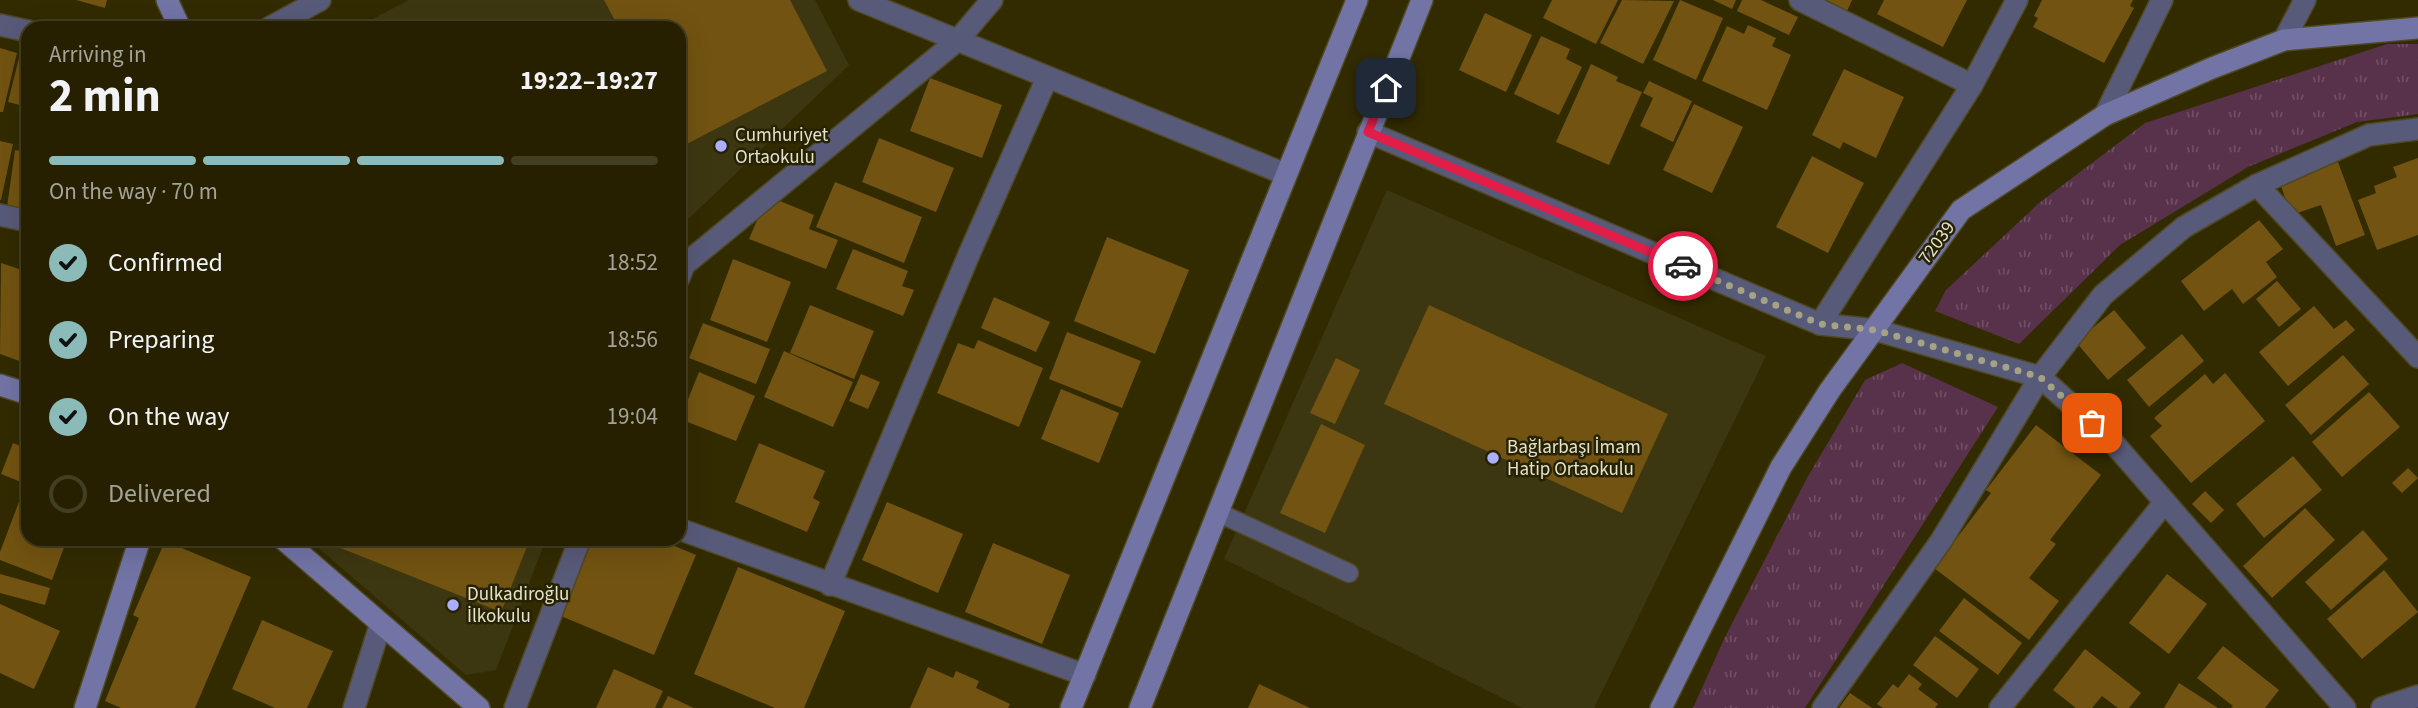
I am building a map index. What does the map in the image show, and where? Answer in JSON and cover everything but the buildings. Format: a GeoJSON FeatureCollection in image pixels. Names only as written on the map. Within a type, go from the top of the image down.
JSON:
{"type":"FeatureCollection","features":[{"type":"Feature","properties":{"kind":"main road"},"geometry":{"type":"LineString","coordinates":[[167,0],[177,21]]}},
{"type":"Feature","properties":{"kind":"main road"},"geometry":{"type":"LineString","coordinates":[[1072,708],[1357,0]]}},
{"type":"Feature","properties":{"kind":"main road"},"geometry":{"type":"LineString","coordinates":[[1140,708],[1422,0]]}},
{"type":"Feature","properties":{"kind":"main road","name":"72039"},"geometry":{"type":"LineString","coordinates":[[1661,708],[1781,467],[1830,390],[1961,210],[2105,115],[2284,40],[2418,27]]}},
{"type":"Feature","properties":{"kind":"main road"},"geometry":{"type":"LineString","coordinates":[[0,385],[21,392]]}},
{"type":"Feature","properties":{"kind":"main road"},"geometry":{"type":"LineString","coordinates":[[85,708],[138,546]]}},
{"type":"Feature","properties":{"kind":"main road"},"geometry":{"type":"LineString","coordinates":[[291,546],[380,626],[479,708]]}},
{"type":"Feature","properties":{"kind":"street"},"geometry":{"type":"LineString","coordinates":[[282,21],[320,0]]}},
{"type":"Feature","properties":{"kind":"street"},"geometry":{"type":"LineString","coordinates":[[859,0],[1285,174]]}},
{"type":"Feature","properties":{"kind":"street"},"geometry":{"type":"LineString","coordinates":[[686,263],[958,40],[992,0]]}},
{"type":"Feature","properties":{"kind":"street"},"geometry":{"type":"LineString","coordinates":[[1800,0],[1972,85]]}},
{"type":"Feature","properties":{"kind":"street"},"geometry":{"type":"LineString","coordinates":[[1820,324],[1972,85],[2017,0]]}},
{"type":"Feature","properties":{"kind":"street"},"geometry":{"type":"LineString","coordinates":[[2105,115],[2162,0]]}},
{"type":"Feature","properties":{"kind":"street"},"geometry":{"type":"LineString","coordinates":[[2284,40],[2305,0]]}},
{"type":"Feature","properties":{"kind":"street"},"geometry":{"type":"LineString","coordinates":[[0,25],[21,30]]}},
{"type":"Feature","properties":{"kind":"street"},"geometry":{"type":"LineString","coordinates":[[830,586],[970,252],[1047,78]]}},
{"type":"Feature","properties":{"kind":"street"},"geometry":{"type":"LineString","coordinates":[[1823,708],[1941,541],[2040,377],[2104,295],[2184,227],[2257,185],[2369,135],[2418,129]]}},
{"type":"Feature","properties":{"kind":"street"},"geometry":{"type":"LineString","coordinates":[[1368,132],[1820,324],[1875,330],[2040,377],[2109,438],[2345,708]]}},
{"type":"Feature","properties":{"kind":"street"},"geometry":{"type":"LineString","coordinates":[[2257,185],[2418,356]]}},
{"type":"Feature","properties":{"kind":"street"},"geometry":{"type":"LineString","coordinates":[[0,215],[21,220]]}},
{"type":"Feature","properties":{"kind":"street"},"geometry":{"type":"LineString","coordinates":[[2000,708],[2165,502]]}},
{"type":"Feature","properties":{"kind":"street"},"geometry":{"type":"LineString","coordinates":[[686,532],[830,586],[1085,675]]}},
{"type":"Feature","properties":{"kind":"street"},"geometry":{"type":"LineString","coordinates":[[515,708],[577,546]]}},
{"type":"Feature","properties":{"kind":"street"},"geometry":{"type":"LineString","coordinates":[[354,708],[380,626]]}},
{"type":"Feature","properties":{"kind":"street"},"geometry":{"type":"LineString","coordinates":[[2382,708],[2418,695]]}},
{"type":"Feature","properties":{"kind":"lane"},"geometry":{"type":"LineString","coordinates":[[1219,513],[1349,573]]}},
{"type":"Feature","properties":{"kind":"shaded area","name":"Cumhuriyet Ortaokulu"},"geometry":{"type":"Polygon","coordinates":[[[409,0],[815,0],[849,65],[686,221],[686,21],[368,21],[409,0]]]}},
{"type":"Feature","properties":{"kind":"shaded area","name":"Bağlarbaşı İmam Hatip Ortaokulu"},"geometry":{"type":"Polygon","coordinates":[[[1387,190],[1766,356],[1594,708],[1522,708],[1224,559],[1387,190]]]}},
{"type":"Feature","properties":{"kind":"shaded area","name":"Dulkadiroğlu İlkokulu"},"geometry":{"type":"Polygon","coordinates":[[[316,546],[543,546],[496,670],[466,675],[316,546]]]}},
{"type":"Feature","properties":{"kind":"green space"},"geometry":{"type":"Polygon","coordinates":[[[2387,44],[2418,44],[2418,114],[2357,122],[2248,167],[2120,245],[2019,344],[1935,311],[1946,290],[2039,203],[2145,123],[2387,44]]]}},
{"type":"Feature","properties":{"kind":"green space"},"geometry":{"type":"Polygon","coordinates":[[[1902,363],[1998,407],[1805,708],[1693,708],[1724,639],[1807,478],[1865,380],[1902,363]]]}},
{"type":"Feature","properties":{"kind":"way so far"},"geometry":{"type":"LineString","coordinates":[[1683,266],[1820,324],[1875,330],[2040,377],[2092,423]]}},
{"type":"Feature","properties":{"kind":"place","name":"Cumhuriyet Ortaokulu"},"geometry":{"type":"Point","coordinates":[721,146]}},
{"type":"Feature","properties":{"kind":"place","name":"Bağlarbaşı İmam Hatip Ortaokulu"},"geometry":{"type":"Point","coordinates":[1493,458]}},
{"type":"Feature","properties":{"kind":"place","name":"Dulkadiroğlu İlkokulu"},"geometry":{"type":"Point","coordinates":[453,605]}},
{"type":"Feature","properties":{"kind":"route"},"geometry":{"type":"LineString","coordinates":[[1386,88],[1368,132],[1683,266]]}}]}
